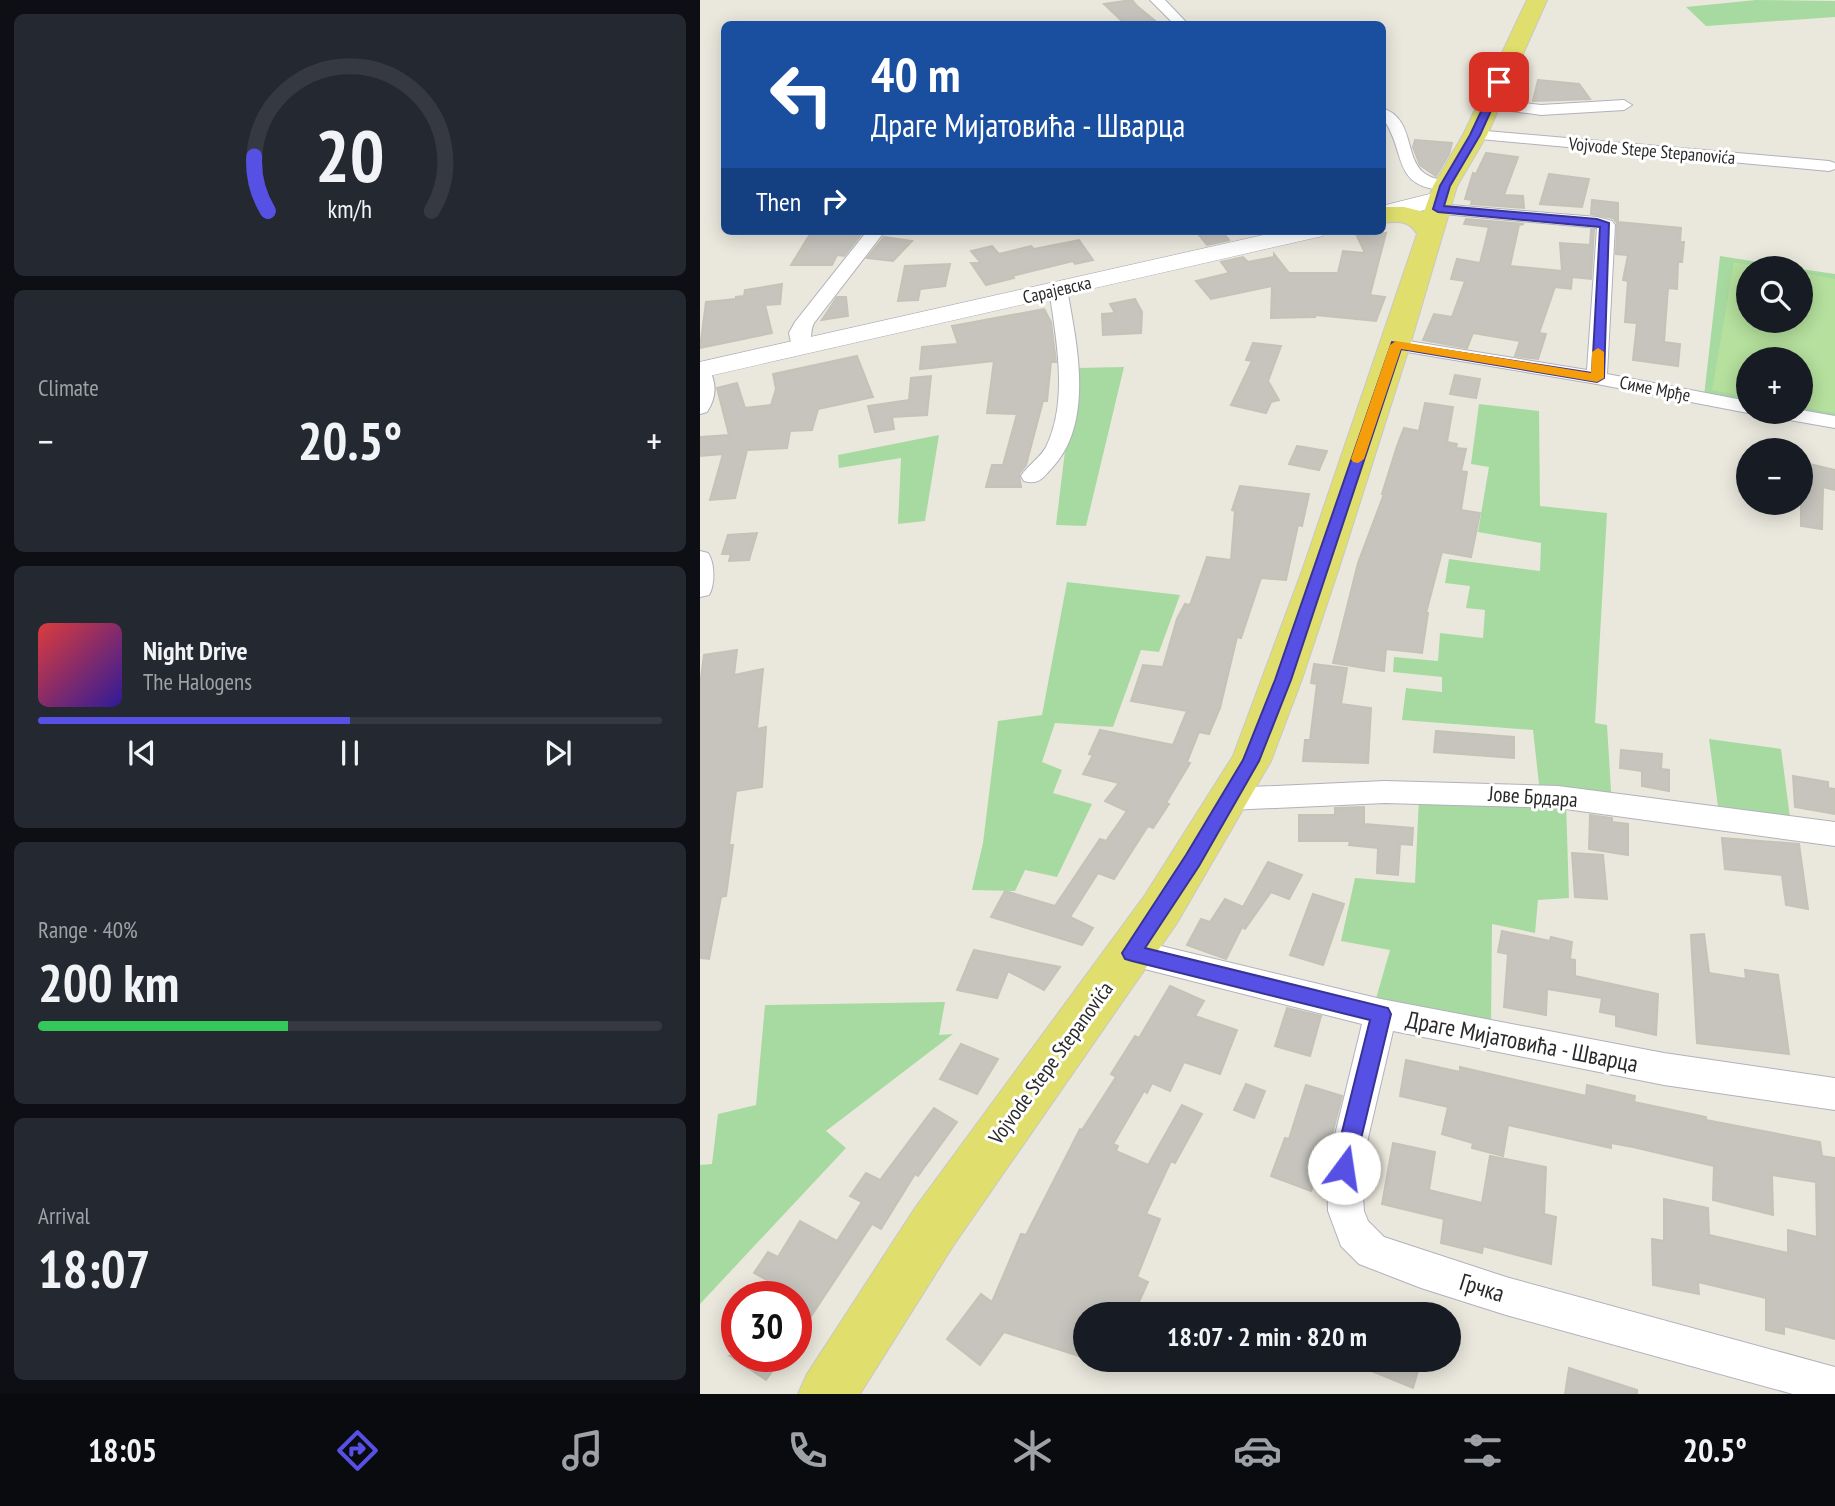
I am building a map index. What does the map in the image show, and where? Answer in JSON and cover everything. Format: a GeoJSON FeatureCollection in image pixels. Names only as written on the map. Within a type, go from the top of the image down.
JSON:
{"type":"FeatureCollection","features":[{"type":"Feature","properties":{"kind":"main road","name":"Vojvode Stepe Stepanovića"},"geometry":{"type":"LineString","coordinates":[[827,1394],[934,1227],[1066,1039],[1132,953],[1193,860],[1251,761],[1283,680],[1396,345],[1439,207],[1537,0]]}},
{"type":"Feature","properties":{"kind":"main road"},"geometry":{"type":"LineString","coordinates":[[1388,212],[1417,217],[1426,225],[1439,207]]}},
{"type":"Feature","properties":{"kind":"main road"},"geometry":{"type":"LineString","coordinates":[[1388,212],[1439,207]]}},
{"type":"Feature","properties":{"kind":"main road","name":"Сарајевска"},"geometry":{"type":"LineString","coordinates":[[700,370],[1296,235]]}},
{"type":"Feature","properties":{"kind":"street"},"geometry":{"type":"LineString","coordinates":[[1157,0],[1178,21]]}},
{"type":"Feature","properties":{"kind":"street","name":"Vojvode Stepe Stepanovića"},"geometry":{"type":"LineString","coordinates":[[1482,120],[1541,110],[1624,105]]}},
{"type":"Feature","properties":{"kind":"street"},"geometry":{"type":"LineString","coordinates":[[1386,116],[1398,133],[1411,172],[1422,182],[1439,207],[1606,225],[1597,378]]}},
{"type":"Feature","properties":{"kind":"street","name":"Vojvode Stepe Stepanovića"},"geometry":{"type":"LineString","coordinates":[[1482,120],[1829,166]]}},
{"type":"Feature","properties":{"kind":"street"},"geometry":{"type":"LineString","coordinates":[[800,348],[799,333],[805,322],[873,235]]}},
{"type":"Feature","properties":{"kind":"street"},"geometry":{"type":"LineString","coordinates":[[1032,476],[1057,447],[1068,396],[1064,324],[1058,289]]}},
{"type":"Feature","properties":{"kind":"street","name":"Симе Мрђе"},"geometry":{"type":"LineString","coordinates":[[1396,345],[1597,378],[1736,405]]}},
{"type":"Feature","properties":{"kind":"street"},"geometry":{"type":"LineString","coordinates":[[700,370],[706,387],[700,408]]}},
{"type":"Feature","properties":{"kind":"street"},"geometry":{"type":"LineString","coordinates":[[1813,418],[1835,422]]}},
{"type":"Feature","properties":{"kind":"street"},"geometry":{"type":"LineString","coordinates":[[700,559],[700,589]]}},
{"type":"Feature","properties":{"kind":"street","name":"Јове Брдара"},"geometry":{"type":"LineString","coordinates":[[1229,799],[1385,792],[1558,797],[1835,834]]}},
{"type":"Feature","properties":{"kind":"street","name":"Драге Мијатовића - Шварца"},"geometry":{"type":"LineString","coordinates":[[1132,953],[1381,1014],[1664,1069],[1835,1094]]}},
{"type":"Feature","properties":{"kind":"street","name":"Грчка"},"geometry":{"type":"LineString","coordinates":[[1381,1014],[1344,1168],[1346,1211],[1354,1233],[1372,1251],[1421,1270],[1506,1296],[1835,1386]]}},
{"type":"Feature","properties":{"kind":"green space"},"geometry":{"type":"Polygon","coordinates":[[[1756,0],[1835,1],[1835,17],[1706,26],[1686,7],[1756,0]]]}},
{"type":"Feature","properties":{"kind":"green space"},"geometry":{"type":"Polygon","coordinates":[[[1720,256],[1736,259],[1736,333],[1813,333],[1813,271],[1835,274],[1835,421],[1813,415],[1813,347],[1736,347],[1736,402],[1704,396],[1720,256]]]}},
{"type":"Feature","properties":{"kind":"green space"},"geometry":{"type":"Polygon","coordinates":[[[1734,262],[1736,333],[1813,333],[1813,275],[1835,279],[1835,413],[1813,409],[1813,347],[1736,347],[1736,395],[1712,390],[1734,262]]]}},
{"type":"Feature","properties":{"kind":"green space"},"geometry":{"type":"Polygon","coordinates":[[[1124,367],[1086,526],[1056,525],[1075,368],[1124,367]]]}},
{"type":"Feature","properties":{"kind":"green space"},"geometry":{"type":"Polygon","coordinates":[[[1479,404],[1539,411],[1540,506],[1607,513],[1595,723],[1607,725],[1612,807],[1566,802],[1569,898],[1538,900],[1535,933],[1492,924],[1491,1027],[1375,1002],[1390,950],[1341,941],[1355,878],[1415,883],[1419,797],[1540,793],[1533,730],[1402,720],[1406,688],[1442,692],[1442,677],[1393,672],[1394,657],[1438,661],[1440,633],[1483,638],[1485,610],[1466,608],[1470,586],[1445,583],[1449,559],[1540,571],[1541,543],[1478,532],[1489,467],[1471,464],[1479,404]]]}},
{"type":"Feature","properties":{"kind":"green space"},"geometry":{"type":"Polygon","coordinates":[[[939,435],[925,521],[898,524],[901,458],[839,468],[838,455],[939,435]]]}},
{"type":"Feature","properties":{"kind":"green space"},"geometry":{"type":"Polygon","coordinates":[[[1067,582],[1180,595],[1159,652],[1141,650],[1113,727],[1055,723],[1042,762],[1062,770],[1053,793],[1092,804],[1057,877],[1025,870],[1015,891],[972,890],[983,843],[998,721],[1042,715],[1067,582]]]}},
{"type":"Feature","properties":{"kind":"green space"},"geometry":{"type":"Polygon","coordinates":[[[1709,739],[1781,749],[1791,825],[1719,814],[1709,739]]]}},
{"type":"Feature","properties":{"kind":"green space"},"geometry":{"type":"Polygon","coordinates":[[[945,1002],[939,1035],[953,1034],[826,1131],[846,1148],[700,1304],[700,1165],[712,1164],[718,1114],[756,1105],[765,1005],[945,1002]]]}},
{"type":"Feature","properties":{"kind":"building"},"geometry":{"type":"Polygon","coordinates":[[[1132,0],[1155,21],[1122,21],[1104,4],[1132,0]]]}},
{"type":"Feature","properties":{"kind":"building"},"geometry":{"type":"Polygon","coordinates":[[[1538,80],[1579,84],[1590,99],[1533,101],[1538,80]]]}},
{"type":"Feature","properties":{"kind":"building"},"geometry":{"type":"Polygon","coordinates":[[[1415,140],[1452,143],[1436,176],[1420,165],[1413,147],[1415,140]]]}},
{"type":"Feature","properties":{"kind":"building"},"geometry":{"type":"Polygon","coordinates":[[[1486,153],[1518,157],[1504,195],[1523,196],[1524,208],[1471,204],[1472,200],[1465,199],[1473,173],[1476,174],[1486,153]]]}},
{"type":"Feature","properties":{"kind":"building"},"geometry":{"type":"Polygon","coordinates":[[[1549,174],[1589,179],[1582,207],[1540,204],[1549,174]]]}},
{"type":"Feature","properties":{"kind":"building"},"geometry":{"type":"Polygon","coordinates":[[[1592,200],[1618,203],[1618,222],[1681,228],[1680,242],[1684,242],[1682,262],[1678,262],[1677,289],[1668,288],[1664,342],[1680,344],[1678,366],[1633,360],[1637,323],[1625,322],[1628,281],[1623,280],[1628,255],[1616,254],[1617,223],[1613,218],[1591,214],[1592,200]]]}},
{"type":"Feature","properties":{"kind":"building"},"geometry":{"type":"Polygon","coordinates":[[[1466,219],[1524,224],[1519,225],[1510,266],[1562,271],[1560,243],[1590,245],[1591,230],[1594,230],[1591,279],[1572,277],[1571,289],[1555,287],[1539,333],[1546,334],[1538,359],[1515,356],[1520,341],[1473,333],[1467,348],[1423,340],[1434,314],[1452,317],[1465,281],[1451,279],[1457,259],[1480,263],[1489,227],[1464,224],[1466,219]]]}},
{"type":"Feature","properties":{"kind":"building"},"geometry":{"type":"Polygon","coordinates":[[[810,235],[860,235],[844,256],[837,255],[832,265],[791,265],[810,235]]]}},
{"type":"Feature","properties":{"kind":"building"},"geometry":{"type":"Polygon","coordinates":[[[1199,235],[1225,235],[1229,240],[1207,245],[1199,235]]]}},
{"type":"Feature","properties":{"kind":"building"},"geometry":{"type":"Polygon","coordinates":[[[1385,235],[1370,295],[1385,297],[1376,321],[1315,315],[1271,318],[1272,286],[1211,299],[1196,281],[1229,273],[1221,262],[1243,257],[1248,262],[1274,257],[1274,254],[1289,273],[1338,273],[1343,251],[1365,253],[1357,236],[1385,235]]]}},
{"type":"Feature","properties":{"kind":"building"},"geometry":{"type":"Polygon","coordinates":[[[884,237],[912,241],[893,261],[867,258],[884,237]]]}},
{"type":"Feature","properties":{"kind":"building"},"geometry":{"type":"Polygon","coordinates":[[[1079,240],[1093,260],[1075,264],[1073,261],[986,285],[971,263],[981,263],[971,251],[992,246],[999,254],[1031,246],[1034,249],[1079,240]]]}},
{"type":"Feature","properties":{"kind":"building"},"geometry":{"type":"Polygon","coordinates":[[[950,264],[945,286],[920,289],[918,300],[898,301],[905,266],[950,264]]]}},
{"type":"Feature","properties":{"kind":"building"},"geometry":{"type":"Polygon","coordinates":[[[782,284],[780,304],[765,305],[772,333],[700,348],[706,302],[736,299],[744,296],[745,290],[782,284]]]}},
{"type":"Feature","properties":{"kind":"building"},"geometry":{"type":"Polygon","coordinates":[[[837,297],[846,297],[848,316],[822,320],[837,297]]]}},
{"type":"Feature","properties":{"kind":"building"},"geometry":{"type":"Polygon","coordinates":[[[1135,299],[1142,312],[1141,333],[1103,335],[1102,314],[1115,313],[1110,304],[1135,299]]]}},
{"type":"Feature","properties":{"kind":"building"},"geometry":{"type":"Polygon","coordinates":[[[1044,309],[1051,322],[1056,362],[1051,362],[1047,401],[1043,401],[1026,465],[1019,474],[1021,487],[986,487],[992,465],[1003,465],[1017,414],[987,413],[994,361],[920,369],[922,347],[958,344],[952,326],[1044,309]]]}},
{"type":"Feature","properties":{"kind":"building"},"geometry":{"type":"Polygon","coordinates":[[[1253,343],[1281,346],[1268,381],[1279,400],[1271,402],[1266,413],[1231,405],[1252,361],[1246,360],[1253,343]]]}},
{"type":"Feature","properties":{"kind":"building"},"geometry":{"type":"Polygon","coordinates":[[[857,356],[873,397],[818,409],[812,430],[790,431],[787,448],[747,450],[735,498],[710,500],[723,454],[700,456],[700,437],[729,435],[717,388],[737,383],[745,408],[771,405],[776,389],[773,374],[857,356]]]}},
{"type":"Feature","properties":{"kind":"building"},"geometry":{"type":"Polygon","coordinates":[[[1455,375],[1480,379],[1476,398],[1450,394],[1455,375]]]}},
{"type":"Feature","properties":{"kind":"building"},"geometry":{"type":"Polygon","coordinates":[[[931,376],[927,415],[892,417],[894,429],[875,432],[868,406],[909,400],[911,378],[931,376]]]}},
{"type":"Feature","properties":{"kind":"building"},"geometry":{"type":"Polygon","coordinates":[[[1425,403],[1453,407],[1447,442],[1457,444],[1456,448],[1466,449],[1461,471],[1467,472],[1461,510],[1480,513],[1471,557],[1442,552],[1426,613],[1422,653],[1386,649],[1384,671],[1333,663],[1358,563],[1384,494],[1397,446],[1404,428],[1419,431],[1425,403]]]}},
{"type":"Feature","properties":{"kind":"building"},"geometry":{"type":"Polygon","coordinates":[[[1297,446],[1327,451],[1319,470],[1289,464],[1297,446]]]}},
{"type":"Feature","properties":{"kind":"building"},"geometry":{"type":"Polygon","coordinates":[[[1813,465],[1835,470],[1835,490],[1823,487],[1822,529],[1801,526],[1801,515],[1813,515],[1813,465]]]}},
{"type":"Feature","properties":{"kind":"building"},"geometry":{"type":"Polygon","coordinates":[[[1240,486],[1309,494],[1302,526],[1298,525],[1286,580],[1261,578],[1241,638],[1237,637],[1220,708],[1209,734],[1199,732],[1187,762],[1190,763],[1166,803],[1169,804],[1153,828],[1148,826],[1114,879],[1098,873],[1070,917],[1093,928],[1082,945],[991,917],[1005,891],[1055,906],[1100,839],[1106,841],[1127,811],[1105,801],[1119,783],[1083,774],[1093,755],[1089,754],[1100,730],[1173,745],[1187,711],[1131,701],[1143,665],[1163,667],[1177,619],[1185,604],[1190,605],[1207,557],[1231,560],[1235,511],[1232,510],[1240,486]]]}},
{"type":"Feature","properties":{"kind":"building"},"geometry":{"type":"Polygon","coordinates":[[[757,533],[749,560],[729,561],[731,554],[722,554],[728,535],[757,533]]]}},
{"type":"Feature","properties":{"kind":"building"},"geometry":{"type":"Polygon","coordinates":[[[737,650],[734,675],[763,669],[757,729],[766,727],[762,787],[736,791],[729,845],[733,845],[726,896],[721,897],[709,959],[700,958],[700,686],[704,655],[737,650]]]}},
{"type":"Feature","properties":{"kind":"building"},"geometry":{"type":"Polygon","coordinates":[[[1314,664],[1347,668],[1341,704],[1371,708],[1368,763],[1303,761],[1305,740],[1310,740],[1317,684],[1311,683],[1314,664]]]}},
{"type":"Feature","properties":{"kind":"building"},"geometry":{"type":"Polygon","coordinates":[[[1436,731],[1514,737],[1514,758],[1434,752],[1436,731]]]}},
{"type":"Feature","properties":{"kind":"building"},"geometry":{"type":"Polygon","coordinates":[[[1621,750],[1662,754],[1661,769],[1669,770],[1669,791],[1642,786],[1642,771],[1620,768],[1621,750]]]}},
{"type":"Feature","properties":{"kind":"building"},"geometry":{"type":"Polygon","coordinates":[[[1793,776],[1828,782],[1828,788],[1835,789],[1835,814],[1795,807],[1793,776]]]}},
{"type":"Feature","properties":{"kind":"building"},"geometry":{"type":"Polygon","coordinates":[[[1364,807],[1364,824],[1413,828],[1412,845],[1400,844],[1398,875],[1377,873],[1378,848],[1349,845],[1350,841],[1299,841],[1299,815],[1335,815],[1335,808],[1364,807]]]}},
{"type":"Feature","properties":{"kind":"building"},"geometry":{"type":"Polygon","coordinates":[[[1590,815],[1612,818],[1612,822],[1628,824],[1628,855],[1589,849],[1590,815]]]}},
{"type":"Feature","properties":{"kind":"building"},"geometry":{"type":"Polygon","coordinates":[[[1722,838],[1799,844],[1808,909],[1786,905],[1782,875],[1725,869],[1722,838]]]}},
{"type":"Feature","properties":{"kind":"building"},"geometry":{"type":"Polygon","coordinates":[[[1572,853],[1603,855],[1607,899],[1575,897],[1572,853]]]}},
{"type":"Feature","properties":{"kind":"building"},"geometry":{"type":"Polygon","coordinates":[[[1268,862],[1302,875],[1289,899],[1271,892],[1245,929],[1242,927],[1226,959],[1187,945],[1201,919],[1210,922],[1225,899],[1243,907],[1268,862]]]}},
{"type":"Feature","properties":{"kind":"building"},"geometry":{"type":"Polygon","coordinates":[[[1313,894],[1344,904],[1323,965],[1290,955],[1313,894]]]}},
{"type":"Feature","properties":{"kind":"building"},"geometry":{"type":"Polygon","coordinates":[[[1502,931],[1550,941],[1551,937],[1572,942],[1570,959],[1575,960],[1575,976],[1658,994],[1656,1035],[1616,1026],[1616,1015],[1600,1012],[1602,998],[1547,989],[1546,1015],[1504,1007],[1508,954],[1498,952],[1502,931]]]}},
{"type":"Feature","properties":{"kind":"building"},"geometry":{"type":"Polygon","coordinates":[[[1704,934],[1709,973],[1746,979],[1745,970],[1778,975],[1789,1054],[1697,1043],[1691,935],[1704,934]]]}},
{"type":"Feature","properties":{"kind":"building"},"geometry":{"type":"Polygon","coordinates":[[[974,950],[1060,967],[1044,990],[1008,971],[997,998],[957,990],[974,950]]]}},
{"type":"Feature","properties":{"kind":"building"},"geometry":{"type":"Polygon","coordinates":[[[1170,986],[1204,1001],[1195,1016],[1237,1030],[1220,1074],[1184,1062],[1170,1091],[1152,1083],[1147,1093],[1144,1091],[1113,1144],[1118,1146],[1116,1151],[1148,1165],[1182,1105],[1202,1114],[1175,1163],[1171,1161],[1146,1214],[1160,1219],[1137,1277],[1148,1282],[1139,1302],[1073,1302],[1073,1354],[1004,1332],[980,1365],[947,1339],[981,1294],[992,1302],[1021,1234],[1026,1235],[1080,1129],[1082,1130],[1116,1077],[1111,1074],[1135,1036],[1139,1038],[1170,986]]]}},
{"type":"Feature","properties":{"kind":"building"},"geometry":{"type":"Polygon","coordinates":[[[1287,1008],[1321,1016],[1310,1056],[1275,1046],[1287,1008]]]}},
{"type":"Feature","properties":{"kind":"building"},"geometry":{"type":"Polygon","coordinates":[[[961,1044],[998,1059],[977,1094],[940,1079],[961,1044]]]}},
{"type":"Feature","properties":{"kind":"building"},"geometry":{"type":"Polygon","coordinates":[[[1406,1060],[1460,1072],[1460,1067],[1586,1096],[1587,1085],[1635,1096],[1634,1102],[1706,1117],[1706,1120],[1820,1142],[1822,1156],[1835,1158],[1835,1339],[1784,1326],[1784,1334],[1766,1330],[1766,1298],[1698,1282],[1699,1294],[1653,1285],[1652,1239],[1664,1241],[1664,1199],[1708,1208],[1709,1235],[1788,1253],[1788,1230],[1817,1237],[1816,1182],[1772,1175],[1773,1215],[1713,1200],[1714,1166],[1633,1147],[1611,1143],[1611,1148],[1508,1125],[1503,1156],[1472,1148],[1473,1143],[1442,1134],[1448,1107],[1400,1096],[1406,1060]]]}},
{"type":"Feature","properties":{"kind":"building"},"geometry":{"type":"Polygon","coordinates":[[[1246,1084],[1265,1091],[1254,1118],[1234,1110],[1246,1084]]]}},
{"type":"Feature","properties":{"kind":"building"},"geometry":{"type":"Polygon","coordinates":[[[1306,1085],[1342,1096],[1332,1135],[1311,1191],[1271,1176],[1285,1138],[1289,1139],[1306,1085]]]}},
{"type":"Feature","properties":{"kind":"building"},"geometry":{"type":"Polygon","coordinates":[[[934,1108],[957,1122],[918,1176],[915,1174],[881,1229],[872,1224],[812,1315],[812,1281],[769,1281],[754,1273],[768,1252],[778,1257],[800,1221],[837,1241],[862,1202],[850,1196],[866,1173],[880,1180],[934,1108]]]}},
{"type":"Feature","properties":{"kind":"building"},"geometry":{"type":"Polygon","coordinates":[[[1393,1143],[1435,1152],[1429,1190],[1482,1203],[1490,1156],[1546,1167],[1544,1214],[1556,1217],[1551,1264],[1483,1246],[1482,1253],[1441,1243],[1444,1219],[1382,1204],[1393,1143]]]}},
{"type":"Feature","properties":{"kind":"building"},"geometry":{"type":"Polygon","coordinates":[[[1569,1368],[1637,1390],[1637,1394],[1565,1394],[1569,1368]]]}},
{"type":"Feature","properties":{"kind":"building"},"geometry":{"type":"Polygon","coordinates":[[[754,1372],[772,1372],[766,1380],[754,1372]]]}},
{"type":"Feature","properties":{"kind":"building"},"geometry":{"type":"Polygon","coordinates":[[[1374,1372],[1418,1372],[1413,1388],[1374,1372]]]}},
{"type":"Feature","properties":{"kind":"slow traffic"},"geometry":{"type":"LineString","coordinates":[[1358,459],[1396,345],[1597,378],[1598,352]]}},
{"type":"Feature","properties":{"kind":"route"},"geometry":{"type":"LineString","coordinates":[[1344,1168],[1381,1014],[1132,953],[1215,825],[1251,761],[1283,680],[1396,345],[1597,378],[1606,225],[1597,222],[1438,209],[1445,186],[1475,135],[1499,82]]}}]}
